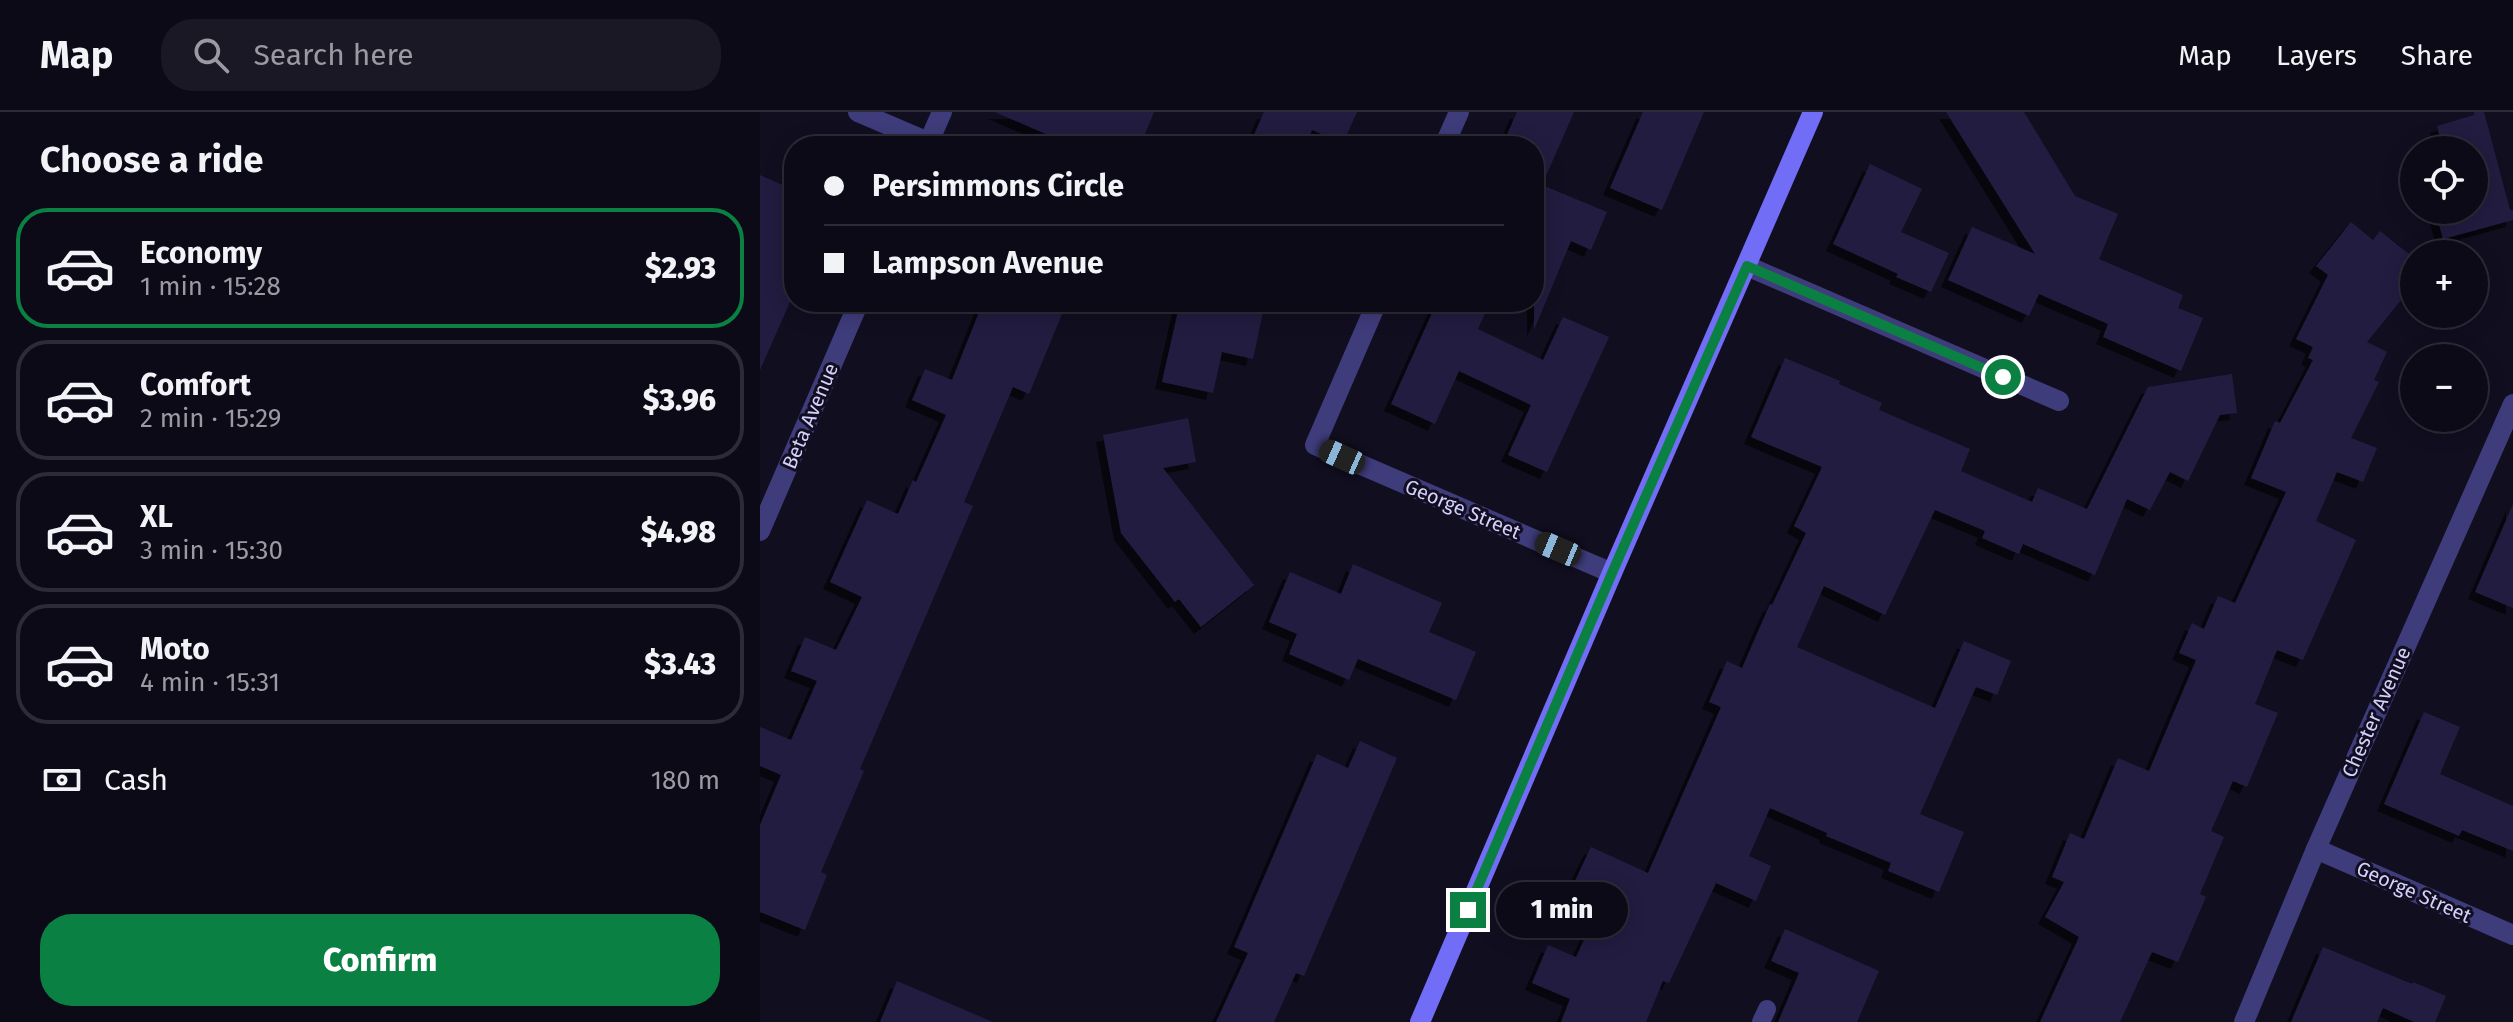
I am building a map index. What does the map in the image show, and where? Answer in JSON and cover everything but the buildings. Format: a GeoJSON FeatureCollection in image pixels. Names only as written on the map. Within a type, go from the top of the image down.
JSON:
{"type":"FeatureCollection","features":[{"type":"Feature","properties":{"kind":"street"},"geometry":{"type":"LineString","coordinates":[[858,112],[910,136]]}},
{"type":"Feature","properties":{"kind":"street"},"geometry":{"type":"LineString","coordinates":[[932,136],[942,112]]}},
{"type":"Feature","properties":{"kind":"street"},"geometry":{"type":"LineString","coordinates":[[1448,136],[1459,112]]}},
{"type":"Feature","properties":{"kind":"street"},"geometry":{"type":"LineString","coordinates":[[1420,1022],[1813,112]]}},
{"type":"Feature","properties":{"kind":"street"},"geometry":{"type":"LineString","coordinates":[[1747,266],[2059,401]]}},
{"type":"Feature","properties":{"kind":"street","name":"Beta Avenue"},"geometry":{"type":"LineString","coordinates":[[760,531],[855,312]]}},
{"type":"Feature","properties":{"kind":"street","name":"George Street"},"geometry":{"type":"LineString","coordinates":[[1373,312],[1315,445],[1612,573]]}},
{"type":"Feature","properties":{"kind":"street","name":"Chester Avenue"},"geometry":{"type":"LineString","coordinates":[[2244,1022],[2316,849],[2513,404]]}},
{"type":"Feature","properties":{"kind":"street","name":"George Street"},"geometry":{"type":"LineString","coordinates":[[2316,849],[2513,935]]}},
{"type":"Feature","properties":{"kind":"route"},"geometry":{"type":"LineString","coordinates":[[1468,910],[1747,266],[2003,377]]}}]}
